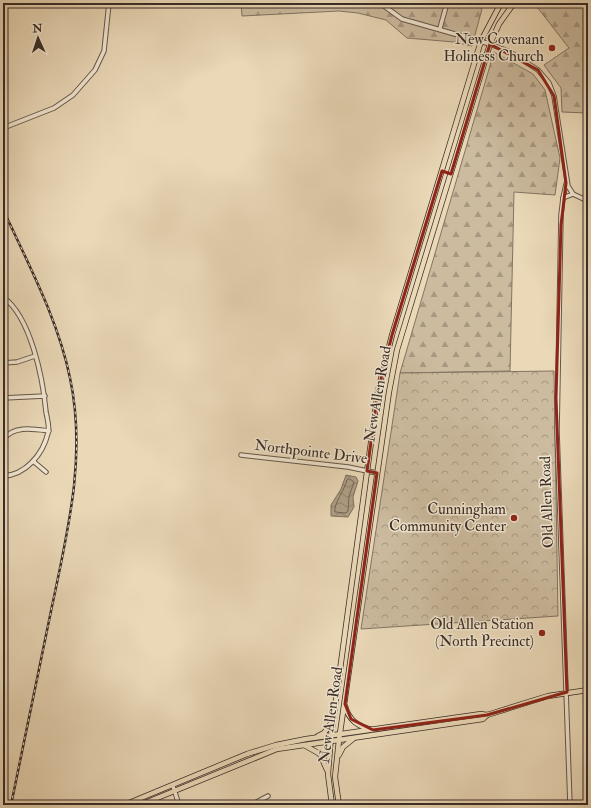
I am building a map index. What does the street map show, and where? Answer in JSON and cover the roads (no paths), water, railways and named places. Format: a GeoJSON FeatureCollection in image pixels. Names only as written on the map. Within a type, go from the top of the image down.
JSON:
{"type":"FeatureCollection","features":[{"type":"Feature","properties":{"kind":"main road","name":"New Allen Road"},"geometry":{"type":"LineString","coordinates":[[332,805],[328,774],[333,720],[378,391],[392,335],[481,41],[501,3]]}},
{"type":"Feature","properties":{"kind":"main road","name":"New Allen Road"},"geometry":{"type":"LineString","coordinates":[[339,805],[335,777],[339,737],[389,392],[397,350],[490,44],[499,24],[514,3]]}},
{"type":"Feature","properties":{"kind":"main road"},"geometry":{"type":"LineString","coordinates":[[442,171],[446,172],[448,176],[446,187]]}},
{"type":"Feature","properties":{"kind":"main road"},"geometry":{"type":"LineString","coordinates":[[339,737],[356,738],[483,719],[487,715],[537,699],[566,692],[588,690]]}},
{"type":"Feature","properties":{"kind":"main road"},"geometry":{"type":"LineString","coordinates":[[344,704],[351,720],[361,727],[373,730]]}},
{"type":"Feature","properties":{"kind":"main road"},"geometry":{"type":"LineString","coordinates":[[124,805],[174,788],[264,753],[373,730],[481,714],[487,715]]}},
{"type":"Feature","properties":{"kind":"main road"},"geometry":{"type":"LineString","coordinates":[[316,737],[324,732],[333,720]]}},
{"type":"Feature","properties":{"kind":"main road"},"geometry":{"type":"LineString","coordinates":[[140,805],[262,748],[316,737],[331,738]]}},
{"type":"Feature","properties":{"kind":"main road"},"geometry":{"type":"LineString","coordinates":[[336,763],[343,747],[356,738]]}},
{"type":"Feature","properties":{"kind":"main road"},"geometry":{"type":"LineString","coordinates":[[302,744],[320,754],[324,759],[328,774]]}},
{"type":"Feature","properties":{"kind":"street"},"geometry":{"type":"LineString","coordinates":[[3,128],[54,108],[73,95],[96,70],[104,51],[109,3]]}},
{"type":"Feature","properties":{"kind":"street"},"geometry":{"type":"LineString","coordinates":[[380,3],[402,19],[440,28],[490,44],[510,52],[538,70],[549,83],[554,96],[566,183],[573,194],[588,201]]}},
{"type":"Feature","properties":{"kind":"street"},"geometry":{"type":"LineString","coordinates":[[440,28],[447,3]]}},
{"type":"Feature","properties":{"kind":"street","name":"Old Allen Road"},"geometry":{"type":"LineString","coordinates":[[566,183],[560,225],[556,405],[570,805]]}},
{"type":"Feature","properties":{"kind":"street"},"geometry":{"type":"LineString","coordinates":[[563,198],[573,194]]}},
{"type":"Feature","properties":{"kind":"street"},"geometry":{"type":"LineString","coordinates":[[3,297],[16,310],[29,336],[45,396],[49,431],[42,449],[22,472],[10,476],[3,476]]}},
{"type":"Feature","properties":{"kind":"street"},"geometry":{"type":"LineString","coordinates":[[3,363],[17,362],[35,356]]}},
{"type":"Feature","properties":{"kind":"street"},"geometry":{"type":"LineString","coordinates":[[3,398],[45,396]]}},
{"type":"Feature","properties":{"kind":"street"},"geometry":{"type":"LineString","coordinates":[[3,440],[6,436],[17,430],[32,429],[49,431]]}},
{"type":"Feature","properties":{"kind":"street","name":"Northpointe Drive"},"geometry":{"type":"LineString","coordinates":[[241,455],[367,470],[377,473]]}},
{"type":"Feature","properties":{"kind":"street"},"geometry":{"type":"LineString","coordinates":[[33,461],[46,472]]}},
{"type":"Feature","properties":{"kind":"street"},"geometry":{"type":"LineString","coordinates":[[174,788],[179,805]]}},
{"type":"Feature","properties":{"kind":"street"},"geometry":{"type":"LineString","coordinates":[[251,805],[268,796]]}},
{"type":"Feature","properties":{"kind":"water"},"geometry":{"type":"Polygon","coordinates":[[[346,475],[356,477],[358,481],[353,497],[354,507],[348,517],[331,516],[331,505],[341,489],[346,475]]]}},
{"type":"Feature","properties":{"kind":"railway"},"geometry":{"type":"LineString","coordinates":[[3,209],[41,292],[58,334],[70,378],[75,408],[76,437],[76,466],[69,524],[11,805]]}},
{"type":"Feature","properties":{"kind":"place","name":"New Covenant Holiness Church"},"geometry":{"type":"Point","coordinates":[552,48]}},
{"type":"Feature","properties":{"kind":"place","name":"Cunningham Community Center"},"geometry":{"type":"Point","coordinates":[514,518]}},
{"type":"Feature","properties":{"kind":"place","name":"Old Allen Station (North Precinct)"},"geometry":{"type":"Point","coordinates":[542,633]}}]}
